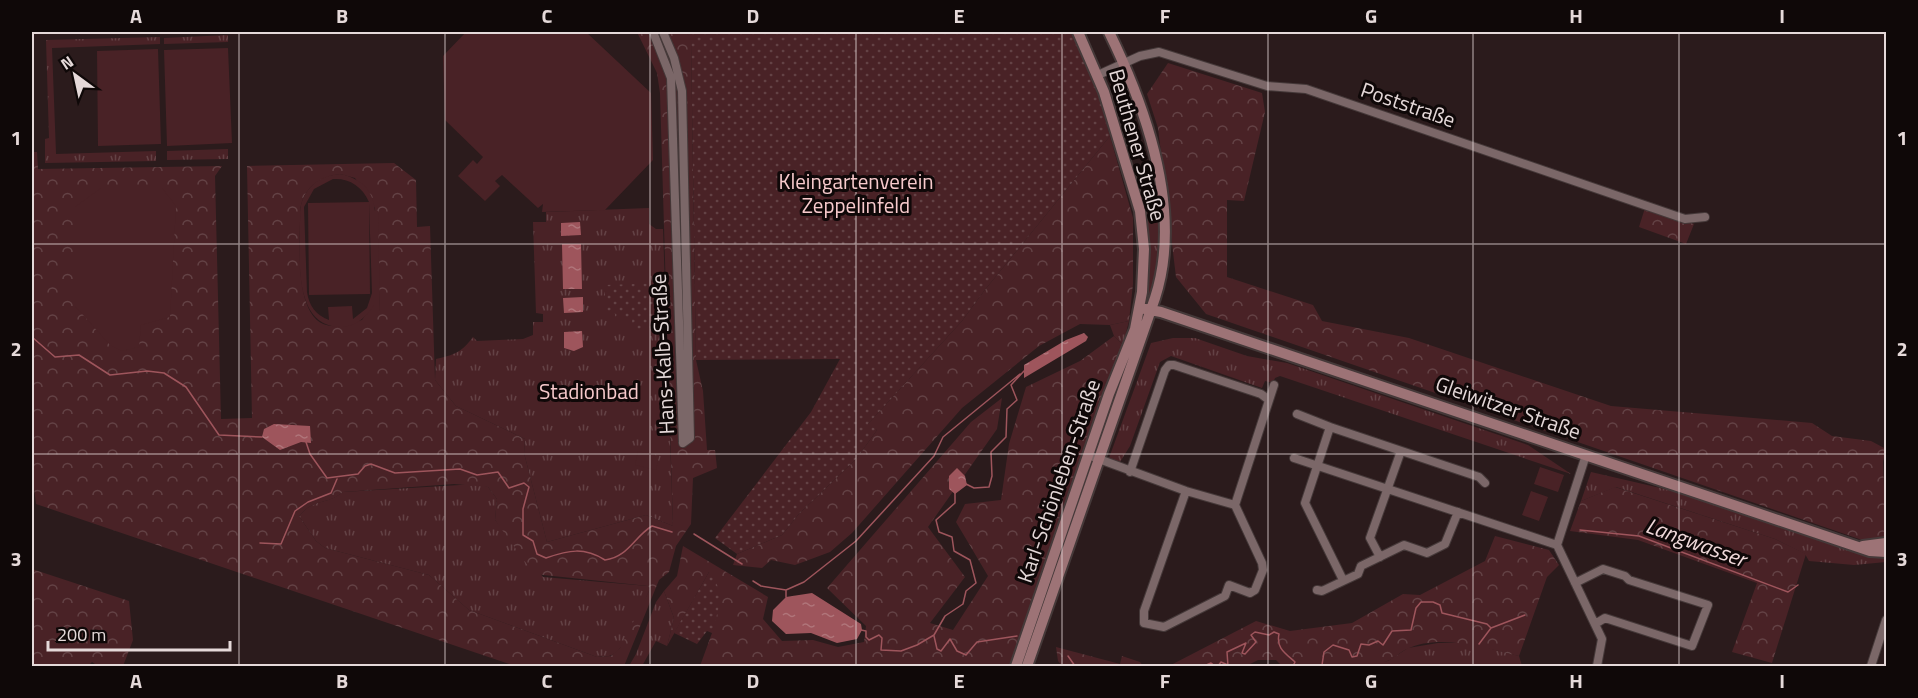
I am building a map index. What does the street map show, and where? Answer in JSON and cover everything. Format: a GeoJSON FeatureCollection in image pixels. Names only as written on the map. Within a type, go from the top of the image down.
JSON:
{"type":"FeatureCollection","features":[{"type":"Feature","properties":{"kind":"main road","name":"Beuthener Straße"},"geometry":{"type":"LineString","coordinates":[[1078,32],[1098,75],[1140,210],[1145,309]]}},
{"type":"Feature","properties":{"kind":"main road","name":"Beuthener Straße"},"geometry":{"type":"LineString","coordinates":[[1109,32],[1123,64],[1151,145],[1164,219],[1164,260],[1145,309]]}},
{"type":"Feature","properties":{"kind":"main road","name":"Gleiwitzer Straße"},"geometry":{"type":"LineString","coordinates":[[1145,309],[1314,362],[1863,546],[1870,551],[1887,552]]}},
{"type":"Feature","properties":{"kind":"main road","name":"Karl-Schönleben-Straße"},"geometry":{"type":"LineString","coordinates":[[1016,666],[1145,309]]}},
{"type":"Feature","properties":{"kind":"main road","name":"Karl-Schönleben-Straße"},"geometry":{"type":"LineString","coordinates":[[1027,666],[1093,457]]}},
{"type":"Feature","properties":{"kind":"main road","name":"Gleiwitzer Straße"},"geometry":{"type":"LineString","coordinates":[[1863,546],[1887,543]]}},
{"type":"Feature","properties":{"kind":"street","name":"Hans-Kalb-Straße"},"geometry":{"type":"LineString","coordinates":[[653,32],[671,78],[683,443],[690,438],[682,91],[674,58],[663,32]]}},
{"type":"Feature","properties":{"kind":"street","name":"Poststraße"},"geometry":{"type":"LineString","coordinates":[[1098,75],[1150,53],[1169,53],[1267,86],[1306,89],[1685,219],[1705,217]]}},
{"type":"Feature","properties":{"kind":"street"},"geometry":{"type":"LineString","coordinates":[[676,211],[685,211]]}},
{"type":"Feature","properties":{"kind":"street"},"geometry":{"type":"LineString","coordinates":[[1130,472],[1169,365],[1261,394],[1269,400]]}},
{"type":"Feature","properties":{"kind":"street"},"geometry":{"type":"LineString","coordinates":[[1186,491],[1144,611],[1144,623],[1156,627],[1164,627],[1225,596],[1229,585],[1250,593],[1256,590],[1263,570],[1262,563],[1235,505],[1274,385]]}},
{"type":"Feature","properties":{"kind":"street"},"geometry":{"type":"LineString","coordinates":[[1297,414],[1479,477],[1485,483]]}},
{"type":"Feature","properties":{"kind":"street"},"geometry":{"type":"LineString","coordinates":[[1330,427],[1305,503],[1343,580]]}},
{"type":"Feature","properties":{"kind":"street"},"geometry":{"type":"LineString","coordinates":[[1380,557],[1370,538],[1401,451]]}},
{"type":"Feature","properties":{"kind":"street"},"geometry":{"type":"LineString","coordinates":[[1586,455],[1557,545],[1602,639],[1597,666]]}},
{"type":"Feature","properties":{"kind":"street"},"geometry":{"type":"LineString","coordinates":[[1093,457],[1186,491],[1235,505]]}},
{"type":"Feature","properties":{"kind":"street"},"geometry":{"type":"LineString","coordinates":[[1294,458],[1557,545]]}},
{"type":"Feature","properties":{"kind":"street"},"geometry":{"type":"LineString","coordinates":[[1317,590],[1322,591],[1358,574],[1361,566],[1404,545],[1427,553],[1445,544],[1458,513]]}},
{"type":"Feature","properties":{"kind":"street"},"geometry":{"type":"LineString","coordinates":[[1575,583],[1603,569],[1625,576],[1629,580],[1708,605],[1692,646],[1605,618],[1595,624]]}},
{"type":"Feature","properties":{"kind":"street"},"geometry":{"type":"LineString","coordinates":[[1871,666],[1884,639],[1887,620]]}},
{"type":"Feature","properties":{"kind":"green space"},"geometry":{"type":"Polygon","coordinates":[[[466,32],[586,32],[651,93],[653,160],[605,210],[542,212],[543,204],[538,208],[502,175],[495,181],[500,186],[485,201],[458,176],[473,160],[477,164],[483,157],[445,120],[443,56],[466,32]]]}},
{"type":"Feature","properties":{"kind":"green space"},"geometry":{"type":"Polygon","coordinates":[[[637,32],[686,32],[691,39],[696,360],[703,391],[707,450],[715,450],[717,468],[693,478],[691,524],[676,546],[669,572],[659,580],[624,666],[515,666],[36,504],[32,472],[32,152],[37,152],[38,169],[222,166],[215,176],[221,419],[252,418],[247,166],[394,163],[416,180],[417,227],[430,226],[435,380],[456,406],[525,439],[524,453],[547,542],[646,515],[673,526],[660,93],[657,73],[637,32]],[[340,174],[318,181],[312,186],[304,197],[300,212],[301,280],[305,297],[311,312],[320,322],[334,326],[362,320],[374,303],[380,312],[375,208],[355,178],[340,174]],[[454,484],[343,492],[311,506],[299,516],[316,541],[325,548],[429,575],[469,610],[597,657],[611,656],[620,648],[650,589],[648,586],[534,574],[495,520],[497,499],[488,487],[454,484]]]}},
{"type":"Feature","properties":{"kind":"green space","name":"Kleingartenverein Zeppelinfeld"},"geometry":{"type":"Polygon","coordinates":[[[686,32],[1070,32],[1089,63],[1110,136],[962,321],[868,424],[877,430],[857,458],[798,515],[782,535],[737,554],[715,538],[811,412],[840,359],[696,360],[691,40],[686,32]]]}},
{"type":"Feature","properties":{"kind":"green space"},"geometry":{"type":"Polygon","coordinates":[[[228,35],[228,42],[164,44],[164,38],[228,35]]]}},
{"type":"Feature","properties":{"kind":"green space"},"geometry":{"type":"Polygon","coordinates":[[[160,37],[160,44],[52,48],[56,154],[156,151],[156,161],[45,163],[45,139],[49,138],[46,40],[160,37]]]}},
{"type":"Feature","properties":{"kind":"green space"},"geometry":{"type":"Polygon","coordinates":[[[228,48],[232,143],[167,146],[164,50],[228,48]]]}},
{"type":"Feature","properties":{"kind":"green space"},"geometry":{"type":"Polygon","coordinates":[[[158,49],[161,144],[98,146],[97,51],[158,49]]]}},
{"type":"Feature","properties":{"kind":"green space"},"geometry":{"type":"Polygon","coordinates":[[[1168,63],[1262,93],[1265,112],[1244,201],[1227,200],[1227,277],[1313,305],[1322,321],[1409,338],[1611,406],[1812,423],[1832,436],[1871,441],[1886,449],[1883,462],[1886,538],[1865,541],[1206,314],[1176,277],[1158,128],[1147,94],[1168,63]]]}},
{"type":"Feature","properties":{"kind":"green space"},"geometry":{"type":"Polygon","coordinates":[[[1110,136],[1133,218],[1133,284],[1129,321],[1110,325],[1080,324],[1039,346],[962,408],[852,533],[830,552],[795,565],[771,560],[762,568],[733,565],[737,554],[782,535],[798,515],[857,458],[877,430],[867,425],[962,321],[1110,136]]]}},
{"type":"Feature","properties":{"kind":"green space"},"geometry":{"type":"Polygon","coordinates":[[[228,149],[228,159],[167,160],[167,151],[228,149]]]}},
{"type":"Feature","properties":{"kind":"green space"},"geometry":{"type":"Polygon","coordinates":[[[340,174],[354,178],[372,196],[375,211],[378,211],[380,312],[374,312],[374,305],[368,314],[346,327],[324,323],[312,313],[305,299],[301,282],[301,204],[312,185],[332,175],[340,174]],[[333,179],[314,189],[304,207],[308,297],[317,313],[329,320],[328,307],[352,306],[353,319],[367,308],[372,293],[369,203],[370,294],[309,295],[308,203],[369,202],[359,187],[333,179]]]}},
{"type":"Feature","properties":{"kind":"green space"},"geometry":{"type":"Polygon","coordinates":[[[101,188],[162,188],[176,206],[170,317],[141,325],[139,347],[122,351],[110,345],[75,306],[75,207],[101,188]]]}},
{"type":"Feature","properties":{"kind":"green space"},"geometry":{"type":"Polygon","coordinates":[[[1157,194],[1162,252],[1153,295],[1148,294],[1149,251],[1139,199],[1157,194]]]}},
{"type":"Feature","properties":{"kind":"green space","name":"Stadionbad"},"geometry":{"type":"Polygon","coordinates":[[[649,208],[649,224],[656,229],[663,229],[673,526],[646,515],[547,542],[524,453],[525,439],[456,406],[435,380],[436,359],[457,352],[473,337],[477,341],[523,339],[533,335],[533,322],[543,322],[543,314],[536,313],[533,222],[546,222],[546,212],[649,208]]]}},
{"type":"Feature","properties":{"kind":"green space"},"geometry":{"type":"Polygon","coordinates":[[[1645,208],[1694,224],[1686,244],[1639,227],[1645,208]]]}},
{"type":"Feature","properties":{"kind":"green space"},"geometry":{"type":"Polygon","coordinates":[[[665,283],[666,329],[633,329],[632,319],[615,319],[615,314],[605,311],[605,285],[665,283]]]}},
{"type":"Feature","properties":{"kind":"green space"},"geometry":{"type":"Polygon","coordinates":[[[1129,321],[1123,345],[1114,336],[1110,325],[1129,321]]]}},
{"type":"Feature","properties":{"kind":"green space"},"geometry":{"type":"Polygon","coordinates":[[[1114,336],[1123,345],[1102,396],[1010,666],[700,666],[712,633],[709,572],[667,646],[674,618],[664,591],[677,576],[683,546],[768,597],[763,619],[782,641],[813,640],[838,647],[864,642],[866,626],[827,588],[971,422],[1002,398],[997,429],[928,527],[965,577],[930,623],[953,630],[988,576],[956,522],[965,504],[1001,500],[1009,444],[1026,387],[1080,361],[1114,336]]]}},
{"type":"Feature","properties":{"kind":"green space"},"geometry":{"type":"Polygon","coordinates":[[[1173,338],[1195,338],[1247,356],[1287,363],[1528,445],[1571,474],[1280,376],[1275,378],[1273,383],[1265,381],[1262,388],[1171,356],[1160,362],[1130,446],[1120,462],[1109,458],[1151,343],[1173,338]]]}},
{"type":"Feature","properties":{"kind":"green space"},"geometry":{"type":"Polygon","coordinates":[[[638,451],[659,456],[656,470],[635,465],[638,451]]]}},
{"type":"Feature","properties":{"kind":"green space"},"geometry":{"type":"Polygon","coordinates":[[[1540,467],[1564,475],[1558,492],[1534,484],[1540,467]]]}},
{"type":"Feature","properties":{"kind":"green space"},"geometry":{"type":"Polygon","coordinates":[[[1591,472],[1669,490],[1850,551],[1886,556],[1886,562],[1854,565],[1809,561],[1805,554],[1775,539],[1616,487],[1581,501],[1591,472]]]}},
{"type":"Feature","properties":{"kind":"green space"},"geometry":{"type":"Polygon","coordinates":[[[477,484],[488,487],[497,499],[495,520],[543,577],[648,586],[650,589],[634,625],[618,651],[610,656],[597,657],[469,610],[429,575],[325,548],[316,541],[299,516],[311,506],[343,492],[477,484]]]}},
{"type":"Feature","properties":{"kind":"green space"},"geometry":{"type":"Polygon","coordinates":[[[1615,487],[1775,539],[1806,554],[1772,663],[1732,652],[1757,583],[1638,540],[1570,531],[1581,501],[1615,487]]]}},
{"type":"Feature","properties":{"kind":"green space"},"geometry":{"type":"Polygon","coordinates":[[[1531,491],[1548,497],[1539,521],[1522,515],[1531,491]]]}},
{"type":"Feature","properties":{"kind":"green space"},"geometry":{"type":"Polygon","coordinates":[[[1495,536],[1549,550],[1559,565],[1547,577],[1519,656],[1463,643],[1433,642],[1407,649],[1387,661],[1362,667],[1282,666],[1276,660],[1258,660],[1246,666],[1169,666],[1256,621],[1290,631],[1352,623],[1403,594],[1420,595],[1485,561],[1495,536]]]}},
{"type":"Feature","properties":{"kind":"green space"},"geometry":{"type":"Polygon","coordinates":[[[32,569],[129,601],[133,640],[123,666],[98,666],[92,662],[88,666],[32,666],[32,569]]]}},
{"type":"Feature","properties":{"kind":"green space"},"geometry":{"type":"Polygon","coordinates":[[[709,572],[718,587],[720,601],[712,633],[707,631],[697,644],[674,633],[709,572]]]}},
{"type":"Feature","properties":{"kind":"green space"},"geometry":{"type":"Polygon","coordinates":[[[664,591],[674,618],[667,646],[656,641],[642,666],[629,666],[656,602],[664,591]]]}},
{"type":"Feature","properties":{"kind":"green space"},"geometry":{"type":"Polygon","coordinates":[[[1438,643],[1469,643],[1519,656],[1522,666],[1355,666],[1388,661],[1408,648],[1438,643]]]}},
{"type":"Feature","properties":{"kind":"green space"},"geometry":{"type":"Polygon","coordinates":[[[1056,647],[1120,664],[1122,656],[1140,662],[1143,666],[1062,666],[1058,661],[1056,647]]]}},
{"type":"Feature","properties":{"kind":"water"},"geometry":{"type":"Polygon","coordinates":[[[580,222],[581,235],[561,236],[561,223],[580,222]]]}},
{"type":"Feature","properties":{"kind":"water"},"geometry":{"type":"Polygon","coordinates":[[[562,244],[581,244],[582,289],[563,289],[562,244]]]}},
{"type":"Feature","properties":{"kind":"water"},"geometry":{"type":"Polygon","coordinates":[[[583,297],[583,312],[564,313],[563,298],[583,297]]]}},
{"type":"Feature","properties":{"kind":"water"},"geometry":{"type":"Polygon","coordinates":[[[582,331],[583,347],[574,351],[564,348],[564,332],[582,331]]]}},
{"type":"Feature","properties":{"kind":"water"},"geometry":{"type":"Polygon","coordinates":[[[1084,333],[1088,337],[1086,341],[1024,378],[1024,365],[1066,340],[1084,333]]]}},
{"type":"Feature","properties":{"kind":"water"},"geometry":{"type":"Polygon","coordinates":[[[274,424],[310,426],[311,443],[301,442],[280,450],[262,437],[264,429],[274,424]]]}},
{"type":"Feature","properties":{"kind":"water"},"geometry":{"type":"Polygon","coordinates":[[[957,468],[965,476],[967,485],[955,494],[949,489],[949,476],[957,468]]]}},
{"type":"Feature","properties":{"kind":"water"},"geometry":{"type":"Polygon","coordinates":[[[812,593],[861,624],[862,630],[857,639],[837,643],[811,633],[786,634],[772,621],[773,610],[786,597],[812,593]]]}},
{"type":"Feature","properties":{"kind":"waterway","name":"Langwasser"},"geometry":{"type":"LineString","coordinates":[[32,337],[55,357],[79,355],[110,375],[147,371],[164,373],[186,387],[219,435],[262,437]]}},
{"type":"Feature","properties":{"kind":"waterway","name":"Langwasser"},"geometry":{"type":"LineString","coordinates":[[966,484],[974,488],[989,487],[992,476],[991,452],[1006,437],[1007,409],[1017,400],[1011,385],[1024,371]]}},
{"type":"Feature","properties":{"kind":"waterway"},"geometry":{"type":"LineString","coordinates":[[786,590],[804,582],[856,541],[934,456],[943,437],[1020,374]]}},
{"type":"Feature","properties":{"kind":"waterway","name":"Langwasser"},"geometry":{"type":"LineString","coordinates":[[306,442],[310,454],[327,478],[358,474],[365,466],[371,464],[395,473],[460,469],[477,475],[498,472],[509,488],[524,483],[529,487],[523,509],[523,535],[533,541],[537,554],[546,558],[576,551],[590,553],[605,560],[620,555],[652,526],[672,532]]}},
{"type":"Feature","properties":{"kind":"waterway"},"geometry":{"type":"LineString","coordinates":[[260,543],[281,544],[295,511],[308,502],[331,493],[337,479]]}},
{"type":"Feature","properties":{"kind":"waterway","name":"Langwasser"},"geometry":{"type":"LineString","coordinates":[[861,630],[866,631],[866,637],[869,640],[879,635],[882,638],[881,650],[901,651],[934,635],[945,616],[963,604],[966,591],[976,583],[970,560],[954,551],[952,537],[939,532],[936,520],[955,503],[955,492]]}},
{"type":"Feature","properties":{"kind":"waterway","name":"Langwasser"},"geometry":{"type":"LineString","coordinates":[[1580,530],[1639,536],[1788,592],[1798,585]]}},
{"type":"Feature","properties":{"kind":"waterway"},"geometry":{"type":"LineString","coordinates":[[694,534],[742,564]]}},
{"type":"Feature","properties":{"kind":"waterway","name":"Langwasser"},"geometry":{"type":"LineString","coordinates":[[753,581],[761,586],[786,590],[786,597]]}},
{"type":"Feature","properties":{"kind":"waterway","name":"Langwasser"},"geometry":{"type":"LineString","coordinates":[[1318,666],[1322,665],[1324,652],[1333,645],[1349,650],[1352,657],[1357,656],[1361,644],[1369,645],[1378,641],[1383,645],[1392,631],[1411,630],[1416,608],[1421,602],[1433,602],[1440,605],[1442,613],[1487,624],[1491,628]]}},
{"type":"Feature","properties":{"kind":"waterway","name":"Langwasser"},"geometry":{"type":"LineString","coordinates":[[1479,644],[1491,628],[1525,615]]}},
{"type":"Feature","properties":{"kind":"waterway","name":"Langwasser"},"geometry":{"type":"LineString","coordinates":[[1228,666],[1227,652],[1246,643],[1242,653],[1245,654],[1256,642],[1251,635],[1255,632],[1269,635],[1274,632],[1279,634],[1280,647],[1295,662],[1293,666]]}},
{"type":"Feature","properties":{"kind":"waterway","name":"Langwasser"},"geometry":{"type":"LineString","coordinates":[[934,636],[937,649],[941,651],[950,639],[957,651],[966,655],[977,642],[1017,636]]}},
{"type":"Feature","properties":{"kind":"waterway","name":"Langwasser"},"geometry":{"type":"LineString","coordinates":[[1068,656],[1075,666]]}},
{"type":"Feature","properties":{"kind":"waterway","name":"Langwasser"},"geometry":{"type":"LineString","coordinates":[[1218,666],[1221,662],[1230,666]]}},
{"type":"Feature","properties":{"kind":"waterway","name":"Langwasser"},"geometry":{"type":"LineString","coordinates":[[1204,666],[1211,663],[1215,666]]}}]}
